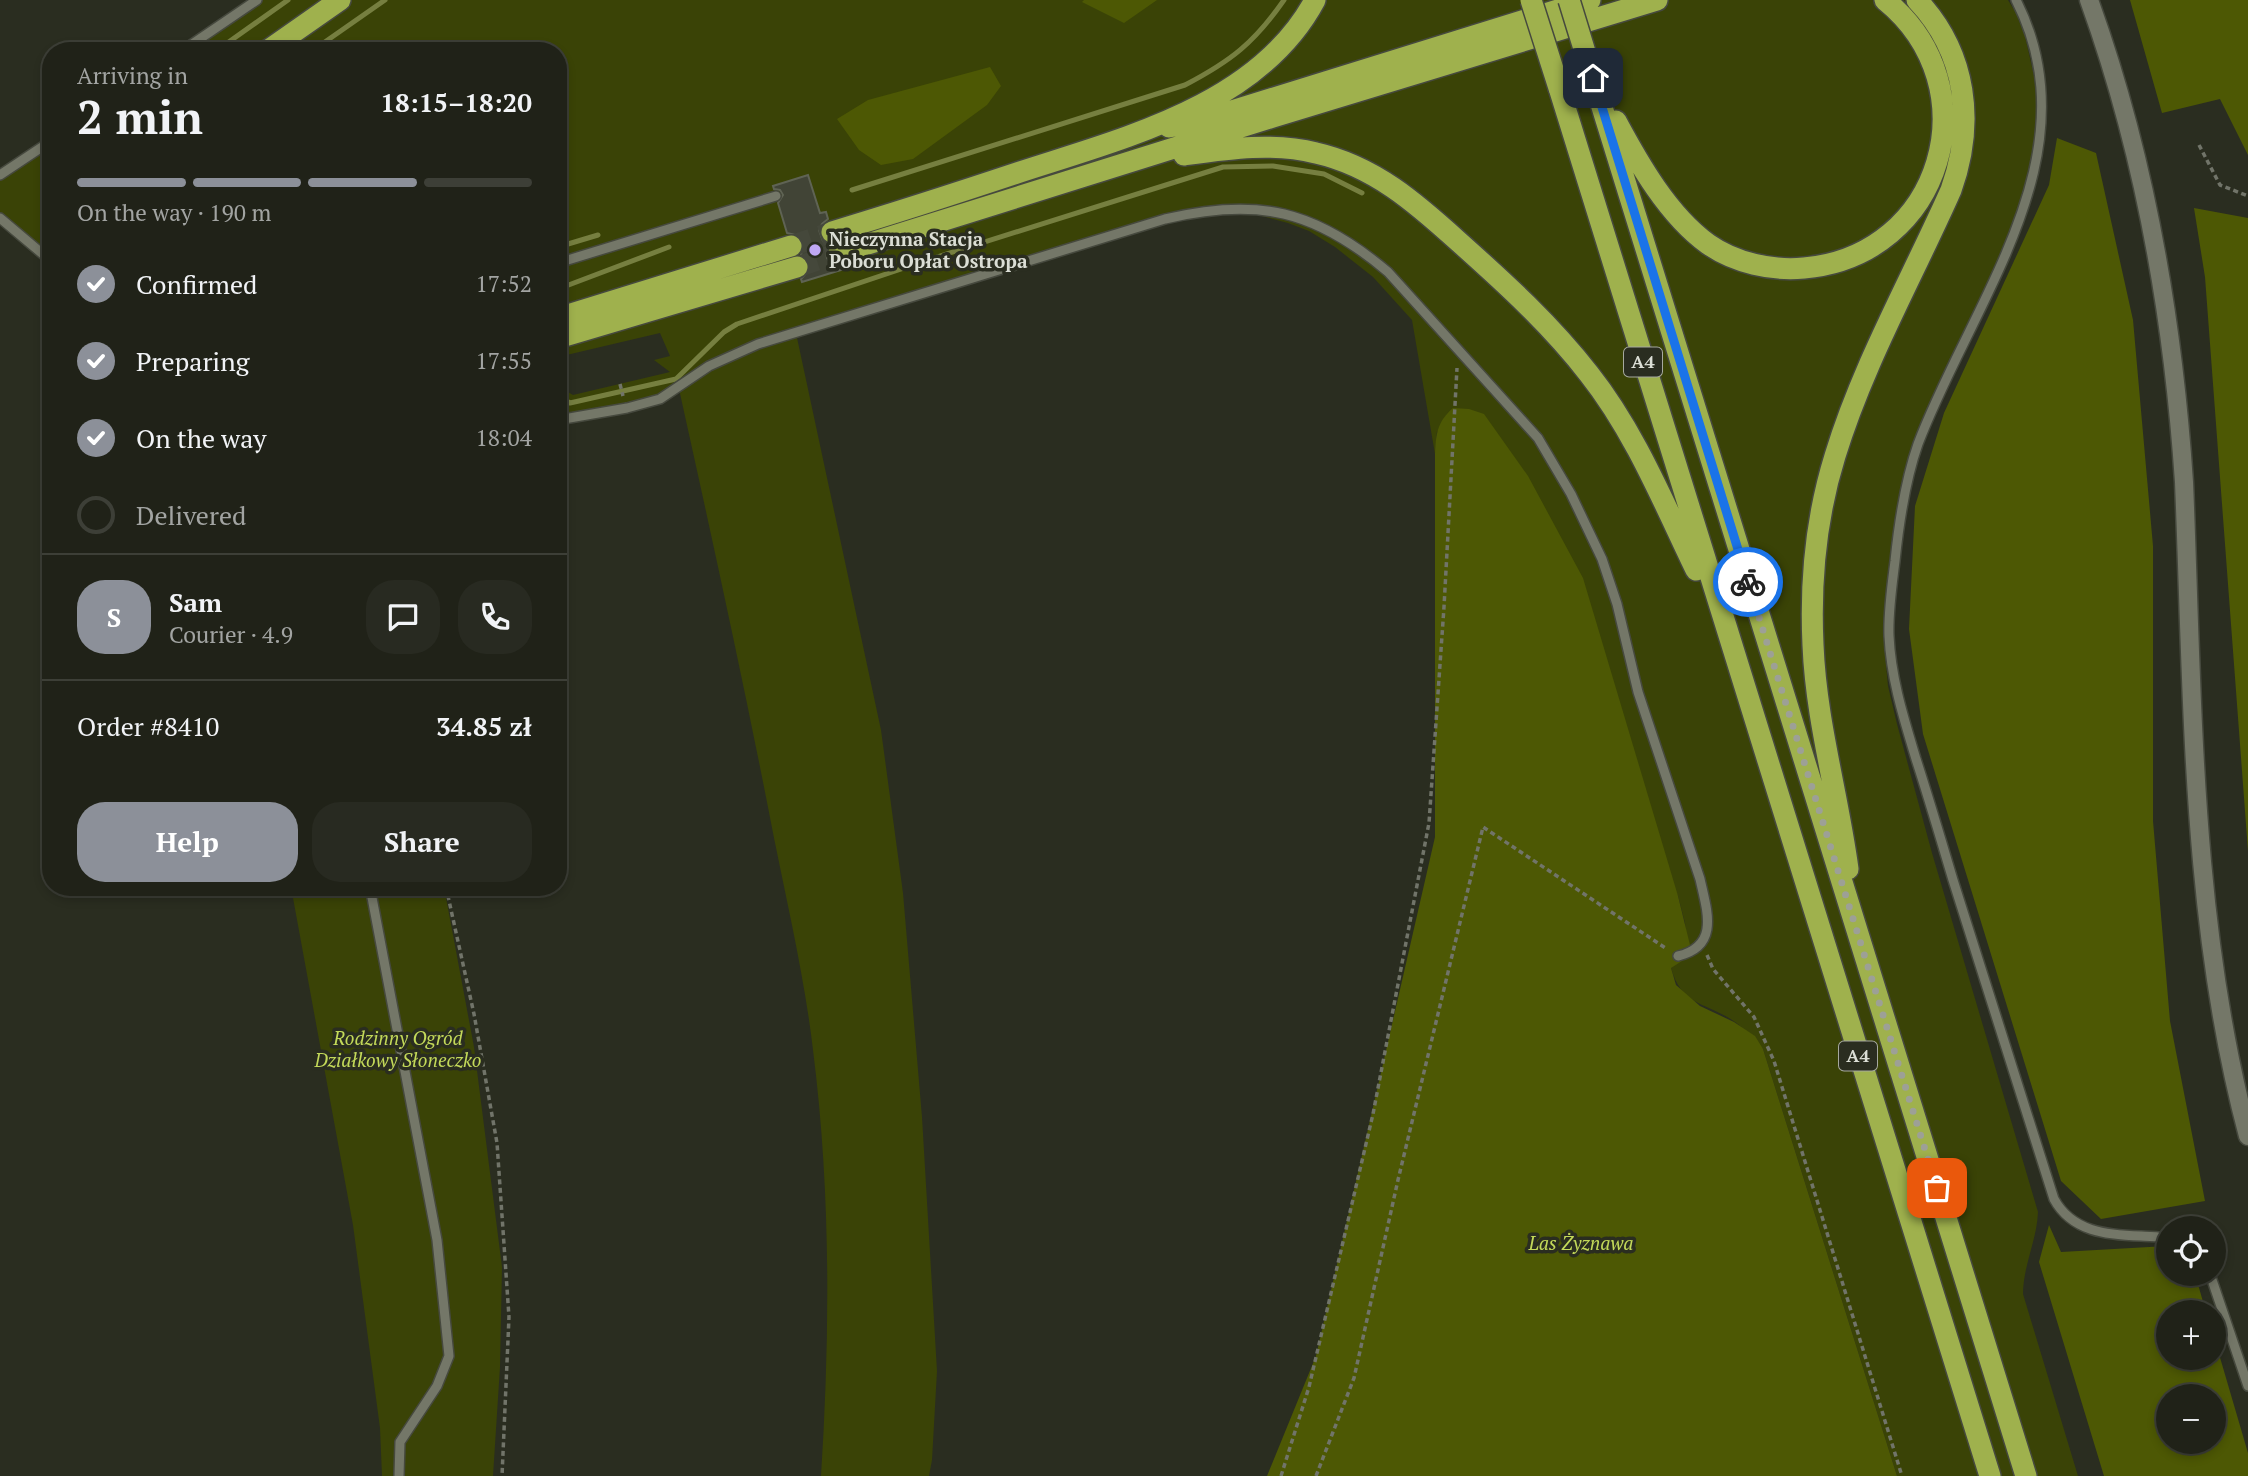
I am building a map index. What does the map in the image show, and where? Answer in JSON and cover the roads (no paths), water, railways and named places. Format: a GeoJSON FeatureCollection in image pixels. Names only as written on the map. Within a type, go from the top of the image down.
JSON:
{"type":"FeatureCollection","features":[{"type":"Feature","properties":{"kind":"highway"},"geometry":{"type":"LineString","coordinates":[[280,42],[340,0]]}},
{"type":"Feature","properties":{"kind":"highway"},"geometry":{"type":"LineString","coordinates":[[1143,132],[1216,96],[1262,65],[1285,43],[1315,0]]}},
{"type":"Feature","properties":{"kind":"highway","name":"A4"},"geometry":{"type":"LineString","coordinates":[[1531,0],[1990,1476]]}},
{"type":"Feature","properties":{"kind":"highway","name":"A4"},"geometry":{"type":"LineString","coordinates":[[1569,0],[2026,1476]]}},
{"type":"Feature","properties":{"kind":"highway"},"geometry":{"type":"LineString","coordinates":[[832,232],[1143,132],[1193,123],[1590,0]]}},
{"type":"Feature","properties":{"kind":"highway"},"geometry":{"type":"LineString","coordinates":[[839,253],[1657,0]]}},
{"type":"Feature","properties":{"kind":"highway"},"geometry":{"type":"LineString","coordinates":[[1593,78],[1637,161],[1692,232],[1711,246],[1738,259],[1766,267],[1789,269],[1839,262],[1884,238],[1917,205],[1938,163],[1944,133],[1940,85],[1923,44],[1912,26],[1885,0]]}},
{"type":"Feature","properties":{"kind":"highway"},"geometry":{"type":"LineString","coordinates":[[1856,927],[1842,825],[1817,695],[1813,573],[1827,487],[1853,404],[1951,190],[1962,149],[1965,110],[1956,63],[1942,34],[1917,0]]}},
{"type":"Feature","properties":{"kind":"highway"},"geometry":{"type":"LineString","coordinates":[[1136,161],[1269,147],[1295,149],[1342,161],[1389,183],[1415,203],[1534,312],[1591,375],[1648,470],[1727,635]]}},
{"type":"Feature","properties":{"kind":"highway"},"geometry":{"type":"LineString","coordinates":[[567,315],[791,246]]}},
{"type":"Feature","properties":{"kind":"highway"},"geometry":{"type":"LineString","coordinates":[[567,335],[797,267]]}},
{"type":"Feature","properties":{"kind":"main road"},"geometry":{"type":"LineString","coordinates":[[2089,0],[2136,156],[2155,239],[2166,306],[2184,482],[2201,862],[2216,987],[2248,1136]]}},
{"type":"Feature","properties":{"kind":"lane"},"geometry":{"type":"LineString","coordinates":[[195,42],[257,0]]}},
{"type":"Feature","properties":{"kind":"lane"},"geometry":{"type":"LineString","coordinates":[[2016,0],[2027,22],[2040,72],[2043,117],[2035,174],[2002,263],[1929,418],[1908,475],[1895,559],[1889,634],[1894,683],[2054,1199],[2060,1210],[2079,1226],[2104,1235],[2156,1238]]}},
{"type":"Feature","properties":{"kind":"lane"},"geometry":{"type":"LineString","coordinates":[[0,175],[42,147]]}},
{"type":"Feature","properties":{"kind":"lane"},"geometry":{"type":"LineString","coordinates":[[567,260],[776,195]]}},
{"type":"Feature","properties":{"kind":"lane"},"geometry":{"type":"LineString","coordinates":[[567,418],[660,399],[709,366],[758,344],[1181,215],[1220,209],[1273,210],[1323,227],[1349,242],[1388,272],[1538,438],[1571,494],[1602,559],[1617,604],[1638,692],[1700,879],[1709,930],[1702,943],[1691,953],[1678,956]]}},
{"type":"Feature","properties":{"kind":"lane"},"geometry":{"type":"LineString","coordinates":[[0,218],[42,253]]}},
{"type":"Feature","properties":{"kind":"lane"},"geometry":{"type":"LineString","coordinates":[[372,896],[438,1240],[449,1356],[437,1386],[401,1441],[399,1476]]}},
{"type":"Feature","properties":{"kind":"lane"},"geometry":{"type":"LineString","coordinates":[[2214,1286],[2248,1386]]}},
{"type":"Feature","properties":{"kind":"waterway"},"geometry":{"type":"LineString","coordinates":[[229,42],[288,0]]}},
{"type":"Feature","properties":{"kind":"waterway"},"geometry":{"type":"LineString","coordinates":[[325,42],[385,0]]}},
{"type":"Feature","properties":{"kind":"waterway"},"geometry":{"type":"LineString","coordinates":[[852,190],[1185,85],[1216,68],[1240,50],[1284,0]]}},
{"type":"Feature","properties":{"kind":"waterway"},"geometry":{"type":"LineString","coordinates":[[567,401],[570,403],[676,379],[724,332],[737,324],[940,256],[1223,167],[1273,166],[1324,174],[1362,193]]}},
{"type":"Feature","properties":{"kind":"waterway"},"geometry":{"type":"LineString","coordinates":[[567,244],[598,235]]}},
{"type":"Feature","properties":{"kind":"waterway"},"geometry":{"type":"LineString","coordinates":[[567,286],[669,247]]}},
{"type":"Feature","properties":{"kind":"tunnel"},"geometry":{"type":"LineString","coordinates":[[791,246],[832,232]]}},
{"type":"Feature","properties":{"kind":"tunnel"},"geometry":{"type":"LineString","coordinates":[[797,267],[839,253]]}},
{"type":"Feature","properties":{"kind":"place","name":"Nieczynna Stacja Poboru Opłat Ostropa"},"geometry":{"type":"Point","coordinates":[815,250]}},
{"type":"Feature","properties":{"kind":"park label","name":"Rodzinny Ogród Działkowy Słoneczko"},"geometry":{"type":"Point","coordinates":[398,1049]}},
{"type":"Feature","properties":{"kind":"park label","name":"Las Żyznawa"},"geometry":{"type":"Point","coordinates":[1581,1243]}}]}
